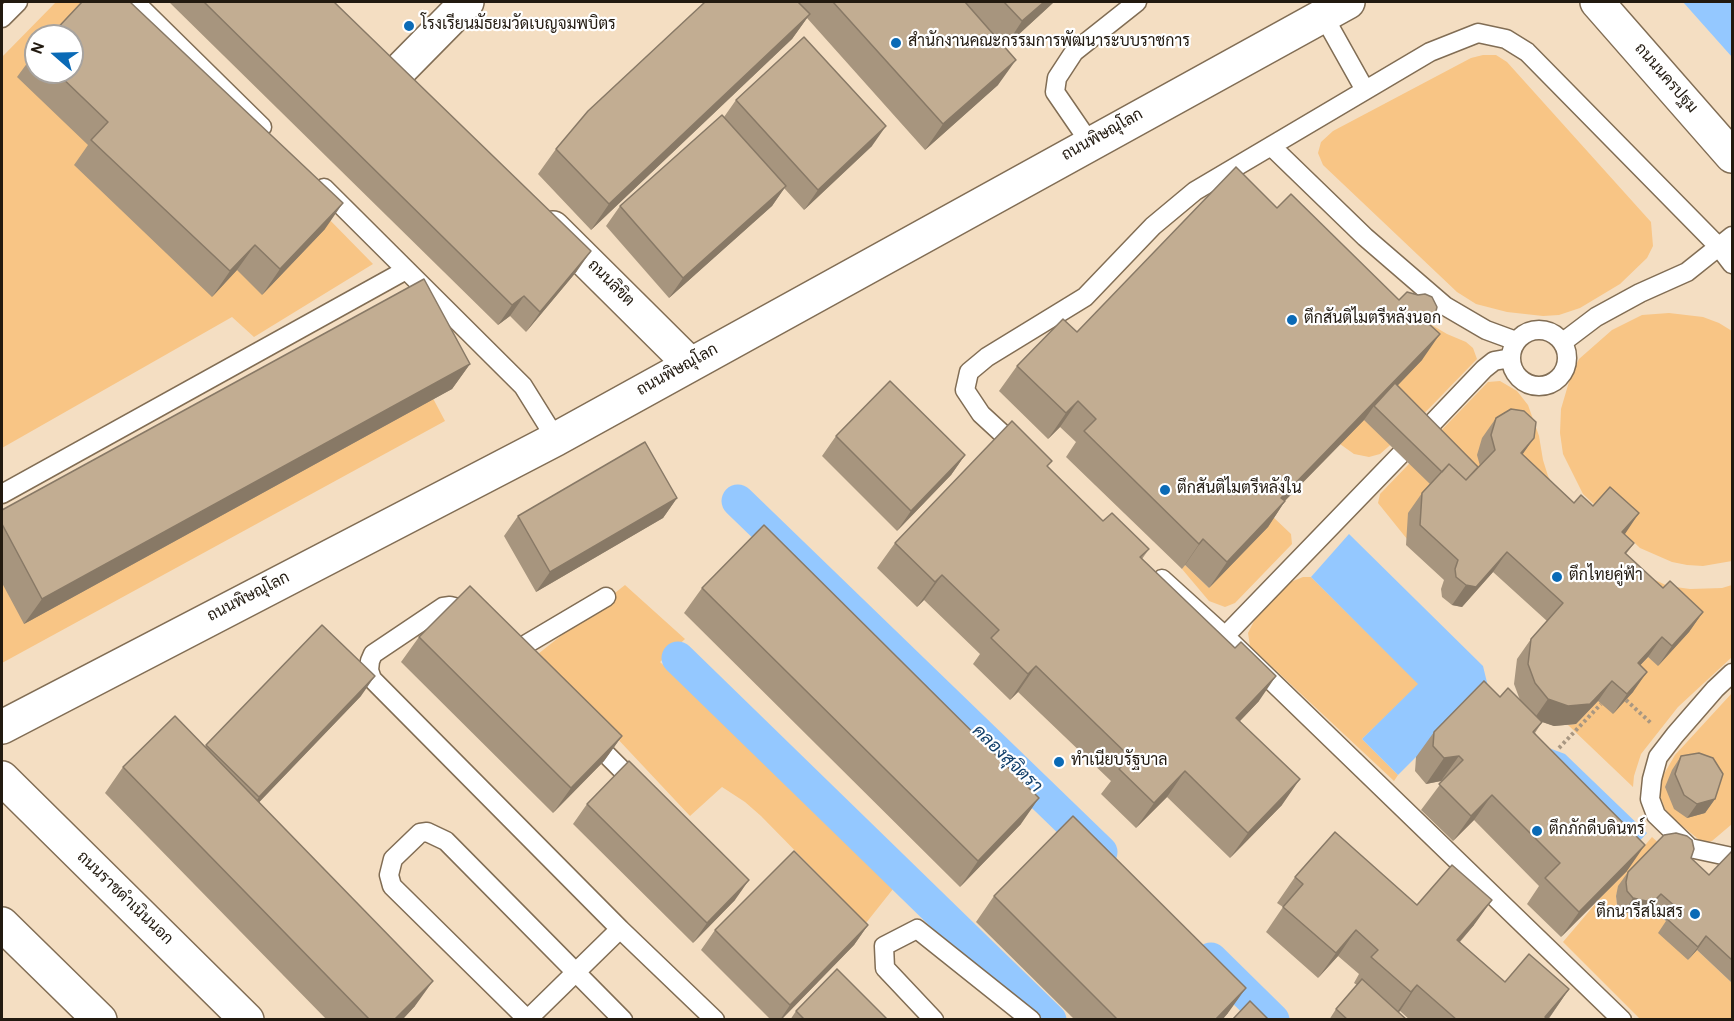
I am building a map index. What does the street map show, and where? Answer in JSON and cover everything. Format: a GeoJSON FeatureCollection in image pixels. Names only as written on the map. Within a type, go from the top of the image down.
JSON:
{"type":"FeatureCollection","features":[{"type":"Feature","properties":{"kind":"main road"},"geometry":{"type":"LineString","coordinates":[[374,49],[406,82],[467,2]]}},
{"type":"Feature","properties":{"kind":"main road","name":"ถนนนครปฐม"},"geometry":{"type":"LineString","coordinates":[[1597,2],[1732,156]]}},
{"type":"Feature","properties":{"kind":"main road","name":"ถนนพิษณุโลก"},"geometry":{"type":"LineString","coordinates":[[2,727],[555,439],[1334,6]]}},
{"type":"Feature","properties":{"kind":"main road","name":"ถนนลิขิต"},"geometry":{"type":"LineString","coordinates":[[533,208],[690,364]]}},
{"type":"Feature","properties":{"kind":"main road","name":"ถนนราชดำเนินนอก"},"geometry":{"type":"LineString","coordinates":[[2,778],[248,1020]]}},
{"type":"Feature","properties":{"kind":"main road"},"geometry":{"type":"LineString","coordinates":[[2,924],[100,1020]]}},
{"type":"Feature","properties":{"kind":"lane"},"geometry":{"type":"LineString","coordinates":[[2,18],[18,2]]}},
{"type":"Feature","properties":{"kind":"lane"},"geometry":{"type":"LineString","coordinates":[[135,2],[270,136]]}},
{"type":"Feature","properties":{"kind":"lane"},"geometry":{"type":"LineString","coordinates":[[1090,143],[1055,92],[1057,78],[1074,52],[1137,2]]}},
{"type":"Feature","properties":{"kind":"lane"},"geometry":{"type":"LineString","coordinates":[[1334,6],[1365,90]]}},
{"type":"Feature","properties":{"kind":"lane"},"geometry":{"type":"LineString","coordinates":[[1033,462],[981,414],[965,390],[969,372],[987,357],[1085,297],[1153,226],[1187,198],[1430,52],[1478,33],[1506,39],[1527,52],[1726,242],[1732,264]]}},
{"type":"Feature","properties":{"kind":"lane"},"geometry":{"type":"LineString","coordinates":[[1271,146],[1365,237],[1445,306],[1514,349]]}},
{"type":"Feature","properties":{"kind":"lane"},"geometry":{"type":"LineString","coordinates":[[313,178],[523,386],[555,439]]}},
{"type":"Feature","properties":{"kind":"lane"},"geometry":{"type":"LineString","coordinates":[[1563,342],[1605,312],[1687,272],[1726,242]]}},
{"type":"Feature","properties":{"kind":"lane"},"geometry":{"type":"LineString","coordinates":[[2,494],[406,270]]}},
{"type":"Feature","properties":{"kind":"lane"},"geometry":{"type":"LineString","coordinates":[[1422,434],[1484,369],[1514,349],[1531,331],[1539,329],[1557,335],[1567,350],[1568,360],[1560,377],[1552,384],[1543,387],[1524,382],[1517,376],[1512,367],[1514,349]]}},
{"type":"Feature","properties":{"kind":"lane"},"geometry":{"type":"LineString","coordinates":[[1225,636],[1400,455]]}},
{"type":"Feature","properties":{"kind":"lane"},"geometry":{"type":"LineString","coordinates":[[1146,565],[1225,636],[1622,1020]]}},
{"type":"Feature","properties":{"kind":"lane"},"geometry":{"type":"LineString","coordinates":[[523,672],[502,651],[606,597]]}},
{"type":"Feature","properties":{"kind":"lane"},"geometry":{"type":"LineString","coordinates":[[482,630],[458,608],[443,607],[373,654],[369,670],[372,679],[620,929],[715,1020]]}},
{"type":"Feature","properties":{"kind":"lane"},"geometry":{"type":"LineString","coordinates":[[1732,673],[1715,689],[1658,757],[1650,799],[1656,815],[1690,848],[1732,858]]}},
{"type":"Feature","properties":{"kind":"lane"},"geometry":{"type":"LineString","coordinates":[[583,731],[650,798]]}},
{"type":"Feature","properties":{"kind":"lane"},"geometry":{"type":"LineString","coordinates":[[620,929],[574,972],[527,1019],[392,886],[389,874],[393,859],[420,833],[427,832],[446,841],[574,972],[623,1020]]}},
{"type":"Feature","properties":{"kind":"lane"},"geometry":{"type":"LineString","coordinates":[[934,1020],[885,968],[884,946],[917,929],[1031,1020]]}},
{"type":"Feature","properties":{"kind":"path"},"geometry":{"type":"LineString","coordinates":[[1626,700],[1671,740]]}},
{"type":"Feature","properties":{"kind":"path"},"geometry":{"type":"LineString","coordinates":[[1558,748],[1601,704]]}},
{"type":"Feature","properties":{"kind":"shaded area"},"geometry":{"type":"Polygon","coordinates":[[[56,2],[116,2],[373,264],[254,337],[232,317],[2,448],[2,57],[24,35],[24,84],[84,84],[84,24],[34,24],[56,2]]]}},
{"type":"Feature","properties":{"kind":"shaded area"},"geometry":{"type":"Polygon","coordinates":[[[1496,55],[1507,62],[1651,222],[1653,246],[1647,258],[1620,284],[1580,308],[1559,315],[1543,316],[1507,312],[1476,304],[1457,292],[1323,165],[1318,153],[1321,142],[1333,131],[1471,58],[1496,55]]]}},
{"type":"Feature","properties":{"kind":"shaded area"},"geometry":{"type":"Polygon","coordinates":[[[1669,313],[1703,317],[1732,331],[1732,561],[1703,566],[1687,565],[1672,562],[1640,548],[1583,494],[1563,454],[1560,433],[1561,409],[1571,375],[1579,359],[1612,330],[1642,315],[1669,313]]]}},
{"type":"Feature","properties":{"kind":"shaded area"},"geometry":{"type":"Polygon","coordinates":[[[1425,321],[1466,342],[1473,348],[1477,359],[1412,426],[1380,454],[1369,457],[1354,454],[1340,444],[1425,321]]]}},
{"type":"Feature","properties":{"kind":"shaded area"},"geometry":{"type":"Polygon","coordinates":[[[1500,381],[1517,391],[1528,405],[1539,436],[1548,476],[1560,497],[1481,470],[1407,539],[1378,503],[1380,494],[1488,382],[1500,381]]]}},
{"type":"Feature","properties":{"kind":"shaded area"},"geometry":{"type":"Polygon","coordinates":[[[428,389],[445,421],[2,663],[2,561],[428,389]]]}},
{"type":"Feature","properties":{"kind":"shaded area"},"geometry":{"type":"Polygon","coordinates":[[[1271,515],[1291,534],[1292,544],[1235,603],[1225,607],[1209,601],[1182,569],[1185,565],[1209,588],[1271,515]]]}},
{"type":"Feature","properties":{"kind":"shaded area"},"geometry":{"type":"Polygon","coordinates":[[[1642,574],[1668,586],[1690,589],[1722,588],[1732,585],[1732,657],[1678,707],[1641,754],[1633,787],[1568,725],[1576,724],[1598,701],[1624,683],[1648,657],[1658,665],[1642,574]]]}},
{"type":"Feature","properties":{"kind":"shaded area"},"geometry":{"type":"Polygon","coordinates":[[[1303,577],[1311,577],[1419,684],[1362,739],[1398,775],[1394,781],[1250,646],[1248,633],[1254,621],[1288,583],[1303,577]]]}},
{"type":"Feature","properties":{"kind":"shaded area"},"geometry":{"type":"Polygon","coordinates":[[[625,585],[685,639],[660,662],[824,814],[893,889],[866,923],[761,816],[722,787],[690,816],[538,654],[625,585]]]}},
{"type":"Feature","properties":{"kind":"shaded area"},"geometry":{"type":"Polygon","coordinates":[[[1732,693],[1732,824],[1712,841],[1703,843],[1665,809],[1659,793],[1661,779],[1675,755],[1732,693]]]}},
{"type":"Feature","properties":{"kind":"shaded area"},"geometry":{"type":"Polygon","coordinates":[[[1652,837],[1663,847],[1619,886],[1616,896],[1617,905],[1646,913],[1651,908],[1667,922],[1688,960],[1697,950],[1732,983],[1732,1019],[1640,1019],[1563,942],[1652,837]]]}},
{"type":"Feature","properties":{"kind":"water"},"geometry":{"type":"Polygon","coordinates":[[[1683,2],[1732,2],[1732,57],[1683,2]]]}},
{"type":"Feature","properties":{"kind":"water"},"geometry":{"type":"Polygon","coordinates":[[[1349,534],[1483,666],[1492,703],[1530,741],[1565,754],[1647,833],[1621,861],[1416,757],[1398,775],[1362,739],[1418,684],[1311,577],[1349,534]]]}},
{"type":"Feature","properties":{"kind":"building"},"geometry":{"type":"Polygon","coordinates":[[[82,2],[130,2],[343,203],[280,269],[255,245],[230,271],[91,140],[108,122],[68,84],[84,84],[84,24],[61,24],[82,2]]]}},
{"type":"Feature","properties":{"kind":"building"},"geometry":{"type":"Polygon","coordinates":[[[204,2],[334,2],[591,251],[540,312],[524,296],[512,305],[204,2]]]}},
{"type":"Feature","properties":{"kind":"building"},"geometry":{"type":"Polygon","coordinates":[[[705,2],[798,2],[810,14],[609,204],[556,149],[588,111],[705,2]]]}},
{"type":"Feature","properties":{"kind":"building"},"geometry":{"type":"Polygon","coordinates":[[[833,2],[965,2],[1016,60],[943,124],[833,2]]]}},
{"type":"Feature","properties":{"kind":"building"},"geometry":{"type":"Polygon","coordinates":[[[1004,2],[1044,2],[1022,21],[1004,2]]]}},
{"type":"Feature","properties":{"kind":"building"},"geometry":{"type":"Polygon","coordinates":[[[804,37],[886,126],[818,190],[736,100],[804,37]]]}},
{"type":"Feature","properties":{"kind":"building"},"geometry":{"type":"Polygon","coordinates":[[[722,115],[786,186],[683,278],[620,206],[722,115]]]}},
{"type":"Feature","properties":{"kind":"building"},"geometry":{"type":"Polygon","coordinates":[[[1236,167],[1277,208],[1291,194],[1399,300],[1407,292],[1432,297],[1437,307],[1434,319],[1429,324],[1440,334],[1281,498],[1285,501],[1227,562],[1203,539],[1199,544],[1084,431],[1096,419],[1078,401],[1066,413],[1017,366],[1063,319],[1077,332],[1236,167]]]}},
{"type":"Feature","properties":{"kind":"building"},"geometry":{"type":"Polygon","coordinates":[[[424,279],[470,364],[42,599],[2,524],[2,510],[424,279]]]}},
{"type":"Feature","properties":{"kind":"building"},"geometry":{"type":"Polygon","coordinates":[[[890,381],[965,455],[911,511],[836,436],[890,381]]]}},
{"type":"Feature","properties":{"kind":"building"},"geometry":{"type":"Polygon","coordinates":[[[1395,383],[1478,467],[1466,480],[1449,464],[1442,472],[1374,406],[1395,383]]]}},
{"type":"Feature","properties":{"kind":"building","name":"ตึกไทยคู่ฟ้า"},"geometry":{"type":"Polygon","coordinates":[[[1511,409],[1524,411],[1536,422],[1534,438],[1521,453],[1574,503],[1581,495],[1593,506],[1610,487],[1639,513],[1622,532],[1634,543],[1625,553],[1663,588],[1670,581],[1703,612],[1672,646],[1662,637],[1638,663],[1647,672],[1627,694],[1612,681],[1590,704],[1568,706],[1548,699],[1535,683],[1528,664],[1531,639],[1563,603],[1507,552],[1476,587],[1466,585],[1456,577],[1455,569],[1458,560],[1420,525],[1422,493],[1449,464],[1466,480],[1495,450],[1491,435],[1496,418],[1511,409]]]}},
{"type":"Feature","properties":{"kind":"building"},"geometry":{"type":"Polygon","coordinates":[[[1012,421],[1052,461],[1047,466],[1103,521],[1112,513],[1149,549],[1140,557],[1235,648],[1241,642],[1276,676],[1236,718],[1300,779],[1248,833],[1185,771],[1154,803],[1119,769],[1130,757],[1036,666],[1028,674],[991,638],[999,630],[942,575],[935,582],[895,543],[1012,421]]]}},
{"type":"Feature","properties":{"kind":"building"},"geometry":{"type":"Polygon","coordinates":[[[645,442],[677,498],[550,572],[518,516],[645,442]]]}},
{"type":"Feature","properties":{"kind":"building"},"geometry":{"type":"Polygon","coordinates":[[[764,525],[1039,798],[978,861],[702,588],[764,525]]]}},
{"type":"Feature","properties":{"kind":"building"},"geometry":{"type":"Polygon","coordinates":[[[470,586],[622,736],[571,788],[419,637],[470,586]]]}},
{"type":"Feature","properties":{"kind":"building"},"geometry":{"type":"Polygon","coordinates":[[[322,625],[375,676],[259,797],[206,745],[322,625]]]}},
{"type":"Feature","properties":{"kind":"building","name":"ตึกภักดีบดินทร์"},"geometry":{"type":"Polygon","coordinates":[[[1484,681],[1500,697],[1508,688],[1542,722],[1533,732],[1645,845],[1579,912],[1545,878],[1560,863],[1492,795],[1471,816],[1439,784],[1463,760],[1459,756],[1444,758],[1433,746],[1434,732],[1484,681]]]}},
{"type":"Feature","properties":{"kind":"building"},"geometry":{"type":"Polygon","coordinates":[[[175,716],[433,981],[394,1020],[370,1020],[123,767],[175,716]]]}},
{"type":"Feature","properties":{"kind":"building"},"geometry":{"type":"Polygon","coordinates":[[[1699,753],[1713,758],[1723,774],[1715,799],[1697,804],[1684,795],[1675,774],[1681,756],[1699,753]]]}},
{"type":"Feature","properties":{"kind":"building"},"geometry":{"type":"Polygon","coordinates":[[[629,761],[749,880],[707,923],[587,804],[629,761]]]}},
{"type":"Feature","properties":{"kind":"building"},"geometry":{"type":"Polygon","coordinates":[[[1073,816],[1246,988],[1215,1020],[1118,1020],[994,896],[1073,816]]]}},
{"type":"Feature","properties":{"kind":"building"},"geometry":{"type":"Polygon","coordinates":[[[1335,832],[1417,905],[1452,865],[1492,900],[1457,940],[1505,982],[1529,954],[1569,989],[1545,1017],[1548,1020],[1457,1020],[1417,985],[1411,992],[1371,957],[1378,950],[1356,930],[1336,953],[1283,907],[1303,884],[1295,877],[1335,832]]]}},
{"type":"Feature","properties":{"kind":"building","name":"ตึกนารีสโมสร"},"geometry":{"type":"Polygon","coordinates":[[[1676,833],[1692,840],[1694,849],[1691,858],[1709,875],[1732,851],[1732,960],[1706,936],[1698,947],[1667,919],[1677,908],[1661,894],[1656,899],[1646,901],[1633,898],[1627,891],[1628,872],[1664,835],[1676,833]]]}},
{"type":"Feature","properties":{"kind":"building"},"geometry":{"type":"Polygon","coordinates":[[[794,851],[868,925],[790,1005],[715,930],[794,851]]]}},
{"type":"Feature","properties":{"kind":"building"},"geometry":{"type":"Polygon","coordinates":[[[837,969],[888,1020],[805,1020],[796,1011],[837,969]]]}},
{"type":"Feature","properties":{"kind":"building"},"geometry":{"type":"Polygon","coordinates":[[[1362,979],[1407,1020],[1348,1020],[1336,1009],[1362,979]]]}},
{"type":"Feature","properties":{"kind":"building"},"geometry":{"type":"Polygon","coordinates":[[[1250,1001],[1269,1020],[1232,1020],[1250,1001]]]}},
{"type":"Feature","properties":{"kind":"waterway","name":"คลองสุจิตรา"},"geometry":{"type":"LineString","coordinates":[[738,501],[1101,852]]}},
{"type":"Feature","properties":{"kind":"waterway"},"geometry":{"type":"LineString","coordinates":[[678,658],[1050,1020]]}},
{"type":"Feature","properties":{"kind":"waterway","name":"คลองสุจิตรา"},"geometry":{"type":"LineString","coordinates":[[1211,959],[1273,1020]]}},
{"type":"Feature","properties":{"kind":"place","name":"โรงเรียนมัธยมวัดเบญจมพบิตร"},"geometry":{"type":"Point","coordinates":[409,26]}},
{"type":"Feature","properties":{"kind":"place","name":"สำนักงานคณะกรรมการพัฒนาระบบราชการ"},"geometry":{"type":"Point","coordinates":[896,43]}},
{"type":"Feature","properties":{"kind":"place","name":"ตึกสันติไมตรีหลังนอก"},"geometry":{"type":"Point","coordinates":[1292,320]}},
{"type":"Feature","properties":{"kind":"place","name":"ตึกสันติไมตรีหลังใน"},"geometry":{"type":"Point","coordinates":[1165,490]}},
{"type":"Feature","properties":{"kind":"place","name":"ตึกไทยคู่ฟ้า"},"geometry":{"type":"Point","coordinates":[1557,577]}},
{"type":"Feature","properties":{"kind":"place","name":"ทำเนียบรัฐบาล"},"geometry":{"type":"Point","coordinates":[1059,762]}},
{"type":"Feature","properties":{"kind":"place","name":"ตึกภักดีบดินทร์"},"geometry":{"type":"Point","coordinates":[1537,831]}},
{"type":"Feature","properties":{"kind":"place","name":"ตึกนารีสโมสร"},"geometry":{"type":"Point","coordinates":[1695,914]}}]}
